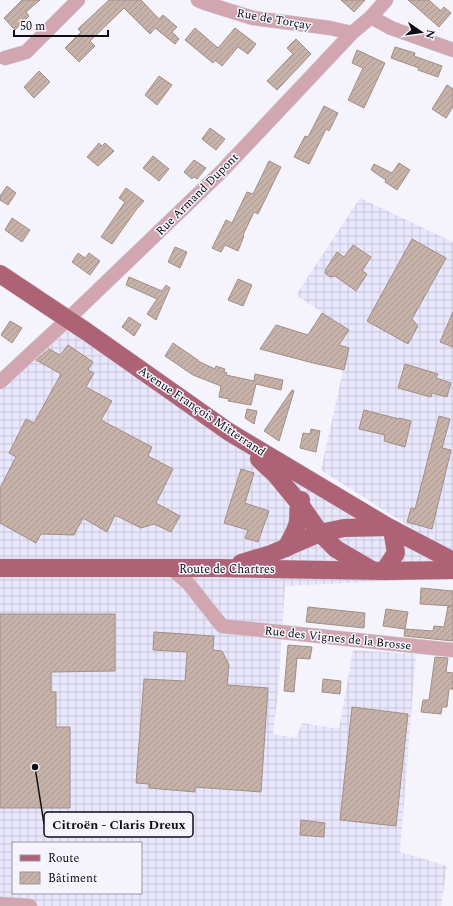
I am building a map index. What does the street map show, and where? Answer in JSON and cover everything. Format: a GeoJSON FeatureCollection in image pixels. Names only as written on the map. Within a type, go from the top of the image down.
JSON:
{"type":"FeatureCollection","features":[{"type":"Feature","properties":{"kind":"main road","name":"Avenue François Mitterrand"},"geometry":{"type":"LineString","coordinates":[[0,274],[68,319],[228,432],[390,528],[453,561]]}},
{"type":"Feature","properties":{"kind":"main road"},"geometry":{"type":"LineString","coordinates":[[217,568],[259,558],[320,533],[344,528],[390,528],[396,553],[379,571],[336,549],[320,533],[299,503],[276,475],[228,432]]}},
{"type":"Feature","properties":{"kind":"main road"},"geometry":{"type":"LineString","coordinates":[[286,548],[298,521],[299,503],[306,492],[320,487]]}},
{"type":"Feature","properties":{"kind":"main road","name":"Route de Chartres"},"geometry":{"type":"LineString","coordinates":[[0,568],[217,568],[379,571],[453,570]]}},
{"type":"Feature","properties":{"kind":"street"},"geometry":{"type":"LineString","coordinates":[[5,58],[26,52],[78,0]]}},
{"type":"Feature","properties":{"kind":"street","name":"Rue de Torçay"},"geometry":{"type":"LineString","coordinates":[[198,0],[254,18],[330,28],[352,33]]}},
{"type":"Feature","properties":{"kind":"street","name":"Rue Armand Dupont"},"geometry":{"type":"LineString","coordinates":[[0,382],[221,172],[352,33],[371,17],[386,0]]}},
{"type":"Feature","properties":{"kind":"street"},"geometry":{"type":"LineString","coordinates":[[371,17],[391,28],[453,50]]}},
{"type":"Feature","properties":{"kind":"street","name":"Rue des Vignes de la Brosse"},"geometry":{"type":"LineString","coordinates":[[172,569],[188,583],[222,626],[453,650]]}},
{"type":"Feature","properties":{"kind":"street"},"geometry":{"type":"LineString","coordinates":[[0,904],[30,906]]}},
{"type":"Feature","properties":{"kind":"shaded area"},"geometry":{"type":"Polygon","coordinates":[[[360,198],[453,242],[453,554],[321,470],[348,348],[339,345],[348,330],[296,295],[360,198]]]}},
{"type":"Feature","properties":{"kind":"shaded area"},"geometry":{"type":"Polygon","coordinates":[[[67,331],[430,558],[428,579],[285,586],[278,695],[273,734],[296,738],[302,723],[339,729],[353,650],[416,654],[400,852],[447,866],[441,906],[0,906],[0,388],[67,331]]]}},
{"type":"Feature","properties":{"kind":"building"},"geometry":{"type":"Polygon","coordinates":[[[22,0],[40,0],[26,12],[29,16],[15,30],[4,18],[22,0]]]}},
{"type":"Feature","properties":{"kind":"building"},"geometry":{"type":"Polygon","coordinates":[[[109,0],[141,0],[159,19],[163,15],[177,27],[172,32],[179,39],[175,44],[155,28],[150,34],[124,8],[90,41],[95,46],[79,62],[65,48],[81,32],[78,29],[109,0]]]}},
{"type":"Feature","properties":{"kind":"building"},"geometry":{"type":"Polygon","coordinates":[[[341,0],[365,0],[354,12],[341,0]]]}},
{"type":"Feature","properties":{"kind":"building"},"geometry":{"type":"Polygon","coordinates":[[[408,0],[429,0],[441,11],[444,7],[451,13],[439,27],[408,0]]]}},
{"type":"Feature","properties":{"kind":"building"},"geometry":{"type":"Polygon","coordinates":[[[195,28],[218,48],[235,28],[256,44],[248,54],[238,47],[222,66],[215,60],[213,63],[185,40],[195,28]]]}},
{"type":"Feature","properties":{"kind":"building"},"geometry":{"type":"Polygon","coordinates":[[[296,39],[311,54],[277,90],[267,81],[293,54],[287,48],[296,39]]]}},
{"type":"Feature","properties":{"kind":"building"},"geometry":{"type":"Polygon","coordinates":[[[395,47],[415,53],[414,56],[442,66],[438,77],[418,70],[419,68],[391,58],[395,47]]]}},
{"type":"Feature","properties":{"kind":"building"},"geometry":{"type":"Polygon","coordinates":[[[357,50],[385,63],[364,108],[348,100],[363,68],[352,63],[357,50]]]}},
{"type":"Feature","properties":{"kind":"building"},"geometry":{"type":"Polygon","coordinates":[[[39,71],[50,82],[34,98],[24,87],[39,71]]]}},
{"type":"Feature","properties":{"kind":"building"},"geometry":{"type":"Polygon","coordinates":[[[159,76],[172,85],[157,105],[145,95],[159,76]]]}},
{"type":"Feature","properties":{"kind":"building"},"geometry":{"type":"Polygon","coordinates":[[[447,85],[453,89],[453,107],[446,118],[432,109],[447,85]]]}},
{"type":"Feature","properties":{"kind":"building"},"geometry":{"type":"Polygon","coordinates":[[[324,106],[338,113],[329,131],[326,129],[309,164],[294,157],[305,136],[308,137],[324,106]]]}},
{"type":"Feature","properties":{"kind":"building"},"geometry":{"type":"Polygon","coordinates":[[[210,128],[225,139],[216,150],[202,139],[210,128]]]}},
{"type":"Feature","properties":{"kind":"building"},"geometry":{"type":"Polygon","coordinates":[[[99,143],[102,146],[105,143],[114,151],[98,166],[87,157],[99,143]]]}},
{"type":"Feature","properties":{"kind":"building"},"geometry":{"type":"Polygon","coordinates":[[[153,156],[169,169],[159,181],[143,168],[153,156]]]}},
{"type":"Feature","properties":{"kind":"building"},"geometry":{"type":"Polygon","coordinates":[[[194,160],[206,168],[197,179],[194,177],[192,179],[184,172],[194,160]]]}},
{"type":"Feature","properties":{"kind":"building"},"geometry":{"type":"Polygon","coordinates":[[[269,161],[281,167],[258,214],[254,212],[243,235],[244,236],[238,251],[225,245],[221,252],[212,248],[226,220],[232,223],[247,192],[253,194],[269,161]]]}},
{"type":"Feature","properties":{"kind":"building"},"geometry":{"type":"Polygon","coordinates":[[[399,163],[410,170],[397,190],[385,182],[386,180],[371,170],[374,164],[392,173],[399,163]]]}},
{"type":"Feature","properties":{"kind":"building"},"geometry":{"type":"Polygon","coordinates":[[[7,186],[16,193],[8,205],[0,200],[0,196],[7,186]]]}},
{"type":"Feature","properties":{"kind":"building"},"geometry":{"type":"Polygon","coordinates":[[[126,188],[144,201],[112,244],[101,237],[125,202],[119,198],[126,188]]]}},
{"type":"Feature","properties":{"kind":"building"},"geometry":{"type":"Polygon","coordinates":[[[12,218],[30,230],[22,242],[5,230],[12,218]]]}},
{"type":"Feature","properties":{"kind":"building"},"geometry":{"type":"Polygon","coordinates":[[[412,239],[446,258],[412,319],[418,326],[408,344],[367,321],[412,239]]]}},
{"type":"Feature","properties":{"kind":"building"},"geometry":{"type":"Polygon","coordinates":[[[353,245],[371,257],[362,271],[367,274],[356,291],[335,276],[330,277],[325,273],[337,252],[344,257],[353,245]]]}},
{"type":"Feature","properties":{"kind":"building"},"geometry":{"type":"Polygon","coordinates":[[[175,247],[187,252],[180,268],[168,262],[175,247]]]}},
{"type":"Feature","properties":{"kind":"building"},"geometry":{"type":"Polygon","coordinates":[[[78,253],[85,258],[89,253],[100,261],[90,275],[72,262],[78,253]]]}},
{"type":"Feature","properties":{"kind":"building"},"geometry":{"type":"Polygon","coordinates":[[[129,277],[162,291],[166,285],[170,288],[156,320],[147,314],[157,299],[126,285],[129,277]]]}},
{"type":"Feature","properties":{"kind":"building"},"geometry":{"type":"Polygon","coordinates":[[[238,279],[252,285],[243,306],[228,300],[238,279]]]}},
{"type":"Feature","properties":{"kind":"building"},"geometry":{"type":"Polygon","coordinates":[[[453,312],[453,347],[440,342],[453,312]]]}},
{"type":"Feature","properties":{"kind":"building"},"geometry":{"type":"Polygon","coordinates":[[[322,313],[349,330],[339,345],[349,348],[344,370],[260,349],[276,325],[308,335],[322,313]]]}},
{"type":"Feature","properties":{"kind":"building"},"geometry":{"type":"Polygon","coordinates":[[[129,317],[141,325],[134,336],[122,327],[129,317]]]}},
{"type":"Feature","properties":{"kind":"building"},"geometry":{"type":"Polygon","coordinates":[[[10,321],[22,328],[12,343],[1,335],[10,321]]]}},
{"type":"Feature","properties":{"kind":"building"},"geometry":{"type":"Polygon","coordinates":[[[173,343],[198,361],[215,369],[216,366],[225,369],[224,372],[227,373],[226,375],[254,381],[255,374],[283,380],[281,390],[256,384],[251,405],[228,401],[229,399],[219,397],[221,386],[193,375],[165,356],[173,343]]]}},
{"type":"Feature","properties":{"kind":"building"},"geometry":{"type":"Polygon","coordinates":[[[68,345],[93,362],[88,370],[94,373],[86,387],[112,401],[101,420],[152,447],[148,456],[173,469],[156,503],[180,516],[171,532],[154,524],[141,528],[115,515],[107,532],[83,518],[74,535],[41,534],[36,543],[0,523],[0,488],[16,457],[9,453],[26,419],[34,423],[61,374],[36,360],[49,349],[60,355],[68,345]]]}},
{"type":"Feature","properties":{"kind":"building"},"geometry":{"type":"Polygon","coordinates":[[[405,364],[438,374],[436,378],[451,383],[447,397],[432,393],[431,397],[398,388],[405,364]]]}},
{"type":"Feature","properties":{"kind":"building"},"geometry":{"type":"Polygon","coordinates":[[[292,390],[294,391],[279,441],[264,431],[292,390]]]}},
{"type":"Feature","properties":{"kind":"building"},"geometry":{"type":"Polygon","coordinates":[[[247,409],[257,411],[254,424],[245,418],[247,409]]]}},
{"type":"Feature","properties":{"kind":"building"},"geometry":{"type":"Polygon","coordinates":[[[364,410],[411,421],[405,447],[384,441],[385,435],[359,429],[364,410]]]}},
{"type":"Feature","properties":{"kind":"building"},"geometry":{"type":"Polygon","coordinates":[[[439,416],[450,419],[442,448],[451,450],[432,529],[407,522],[411,508],[415,509],[439,416]]]}},
{"type":"Feature","properties":{"kind":"building"},"geometry":{"type":"Polygon","coordinates":[[[311,429],[320,431],[316,452],[300,448],[303,433],[310,434],[311,429]]]}},
{"type":"Feature","properties":{"kind":"building"},"geometry":{"type":"Polygon","coordinates":[[[241,469],[254,473],[245,503],[269,511],[258,542],[245,538],[248,530],[224,523],[241,469]]]}},
{"type":"Feature","properties":{"kind":"building"},"geometry":{"type":"Polygon","coordinates":[[[421,588],[453,591],[453,606],[420,604],[421,588]]]}},
{"type":"Feature","properties":{"kind":"building"},"geometry":{"type":"Polygon","coordinates":[[[448,606],[453,607],[453,641],[404,636],[405,629],[433,631],[434,626],[444,627],[448,606]]]}},
{"type":"Feature","properties":{"kind":"building"},"geometry":{"type":"Polygon","coordinates":[[[308,607],[365,613],[364,628],[306,622],[308,607]]]}},
{"type":"Feature","properties":{"kind":"building"},"geometry":{"type":"Polygon","coordinates":[[[386,609],[408,612],[405,629],[383,626],[386,609]]]}},
{"type":"Feature","properties":{"kind":"building"},"geometry":{"type":"Polygon","coordinates":[[[0,614],[115,614],[115,671],[51,672],[51,692],[56,692],[56,727],[70,727],[70,808],[0,808],[0,614]]]}},
{"type":"Feature","properties":{"kind":"building"},"geometry":{"type":"Polygon","coordinates":[[[154,632],[214,636],[213,650],[222,651],[229,665],[227,685],[268,688],[261,792],[195,787],[195,792],[149,788],[149,784],[136,783],[144,679],[185,681],[187,652],[153,650],[154,632]]]}},
{"type":"Feature","properties":{"kind":"building"},"geometry":{"type":"Polygon","coordinates":[[[288,645],[312,647],[310,659],[297,658],[294,692],[284,691],[288,645]]]}},
{"type":"Feature","properties":{"kind":"building"},"geometry":{"type":"Polygon","coordinates":[[[435,657],[448,658],[446,672],[453,673],[453,689],[449,689],[447,707],[442,707],[441,714],[421,712],[423,700],[429,700],[435,657]]]}},
{"type":"Feature","properties":{"kind":"building"},"geometry":{"type":"Polygon","coordinates":[[[323,679],[341,681],[340,694],[322,692],[323,679]]]}},
{"type":"Feature","properties":{"kind":"building"},"geometry":{"type":"Polygon","coordinates":[[[352,707],[408,714],[396,826],[340,820],[352,707]]]}},
{"type":"Feature","properties":{"kind":"building"},"geometry":{"type":"Polygon","coordinates":[[[301,820],[325,823],[324,837],[300,835],[301,820]]]}},
{"type":"Feature","properties":{"kind":"place","name":"Citroën - Claris Dreux"},"geometry":{"type":"Point","coordinates":[35,767]}}]}
